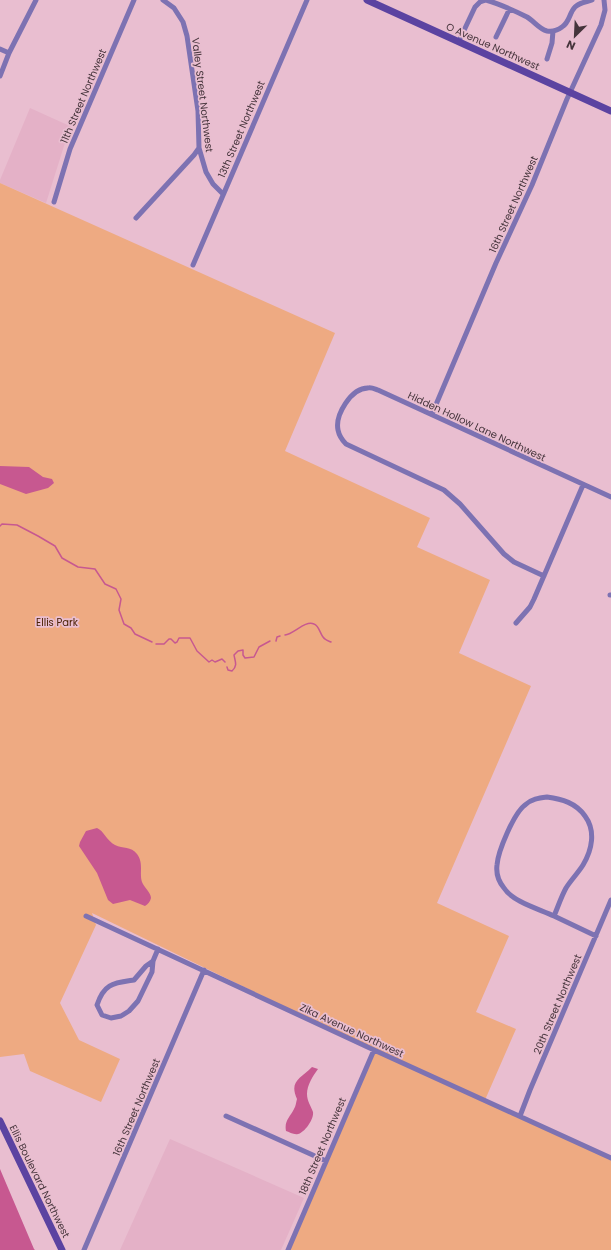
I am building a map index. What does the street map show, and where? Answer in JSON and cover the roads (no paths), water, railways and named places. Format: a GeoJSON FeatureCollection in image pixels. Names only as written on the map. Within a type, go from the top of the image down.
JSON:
{"type":"FeatureCollection","features":[{"type":"Feature","properties":{"kind":"street"},"geometry":{"type":"LineString","coordinates":[[0,76],[9,53],[36,0]]}},
{"type":"Feature","properties":{"kind":"street","name":"11th Street Northwest"},"geometry":{"type":"LineString","coordinates":[[54,202],[70,149],[134,0]]}},
{"type":"Feature","properties":{"kind":"street","name":"Valley Street Northwest"},"geometry":{"type":"LineString","coordinates":[[162,0],[174,8],[183,22],[187,36],[198,111],[199,148],[206,172],[213,184],[223,194]]}},
{"type":"Feature","properties":{"kind":"street","name":"13th Street Northwest"},"geometry":{"type":"LineString","coordinates":[[192,265],[307,0]]}},
{"type":"Feature","properties":{"kind":"street","name":"O Avenue Northwest"},"geometry":{"type":"LineString","coordinates":[[367,0],[611,111]]}},
{"type":"Feature","properties":{"kind":"street"},"geometry":{"type":"LineString","coordinates":[[459,41],[475,7],[480,2],[486,0],[527,18],[548,31],[553,31],[568,23],[575,7],[583,1],[586,2],[592,0]]}},
{"type":"Feature","properties":{"kind":"street","name":"16th Street Northwest"},"geometry":{"type":"LineString","coordinates":[[432,414],[496,263],[601,26],[605,10],[604,0]]}},
{"type":"Feature","properties":{"kind":"street"},"geometry":{"type":"LineString","coordinates":[[496,37],[509,10]]}},
{"type":"Feature","properties":{"kind":"street"},"geometry":{"type":"LineString","coordinates":[[547,59],[552,43],[553,31]]}},
{"type":"Feature","properties":{"kind":"street"},"geometry":{"type":"LineString","coordinates":[[0,49],[9,53]]}},
{"type":"Feature","properties":{"kind":"street"},"geometry":{"type":"LineString","coordinates":[[136,218],[199,148]]}},
{"type":"Feature","properties":{"kind":"street","name":"Hidden Hollow Lane Northwest"},"geometry":{"type":"LineString","coordinates":[[544,576],[514,562],[504,554],[460,504],[444,490],[346,444],[339,435],[337,423],[348,399],[360,390],[369,388],[378,390],[611,497]]}},
{"type":"Feature","properties":{"kind":"street"},"geometry":{"type":"LineString","coordinates":[[516,623],[530,607],[583,485]]}},
{"type":"Feature","properties":{"kind":"street"},"geometry":{"type":"LineString","coordinates":[[554,916],[567,887],[583,865],[589,852],[592,835],[591,826],[581,810],[564,800],[547,797],[532,800],[525,805],[515,817],[500,851],[497,872],[501,884],[509,894],[516,899],[596,936]]}},
{"type":"Feature","properties":{"kind":"street","name":"20th Street Northwest"},"geometry":{"type":"LineString","coordinates":[[520,1116],[611,900]]}},
{"type":"Feature","properties":{"kind":"street","name":"Zika Avenue Northwest"},"geometry":{"type":"LineString","coordinates":[[86,916],[611,1158]]}},
{"type":"Feature","properties":{"kind":"street"},"geometry":{"type":"LineString","coordinates":[[153,961],[146,966],[134,980],[114,983],[106,988],[100,996],[98,1005],[102,1014],[111,1018],[121,1016],[129,1011],[138,1001],[152,972],[153,961],[158,949]]}},
{"type":"Feature","properties":{"kind":"street","name":"16th Street Northwest"},"geometry":{"type":"LineString","coordinates":[[84,1250],[204,970]]}},
{"type":"Feature","properties":{"kind":"street","name":"18th Street Northwest"},"geometry":{"type":"LineString","coordinates":[[288,1250],[374,1050]]}},
{"type":"Feature","properties":{"kind":"street"},"geometry":{"type":"LineString","coordinates":[[226,1116],[326,1161]]}},
{"type":"Feature","properties":{"kind":"street","name":"Ellis Boulevard Northwest"},"geometry":{"type":"LineString","coordinates":[[0,1121],[62,1250]]}},
{"type":"Feature","properties":{"kind":"waterway"},"geometry":{"type":"LineString","coordinates":[[0,526],[2,524],[17,525],[55,546],[62,558],[78,567],[95,569],[105,584],[116,589],[121,599],[119,610],[124,624],[131,628],[135,634],[152,642]]}},
{"type":"Feature","properties":{"kind":"waterway"},"geometry":{"type":"LineString","coordinates":[[285,635],[303,625],[311,623],[316,625],[323,638],[331,642]]}},
{"type":"Feature","properties":{"kind":"waterway"},"geometry":{"type":"LineString","coordinates":[[276,641],[277,637],[280,636]]}},
{"type":"Feature","properties":{"kind":"waterway"},"geometry":{"type":"LineString","coordinates":[[156,644],[164,644],[169,639],[175,643],[179,638],[190,638],[197,651],[209,662],[212,660],[215,662],[222,659],[225,662]]}},
{"type":"Feature","properties":{"kind":"waterway"},"geometry":{"type":"LineString","coordinates":[[227,667],[228,670],[232,671],[234,669],[236,663],[234,655],[238,651],[243,650],[243,655],[245,658],[254,657],[259,647],[270,641]]}},
{"type":"Feature","properties":{"kind":"park label","name":"Ellis Park"},"geometry":{"type":"Point","coordinates":[57,622]}}]}
